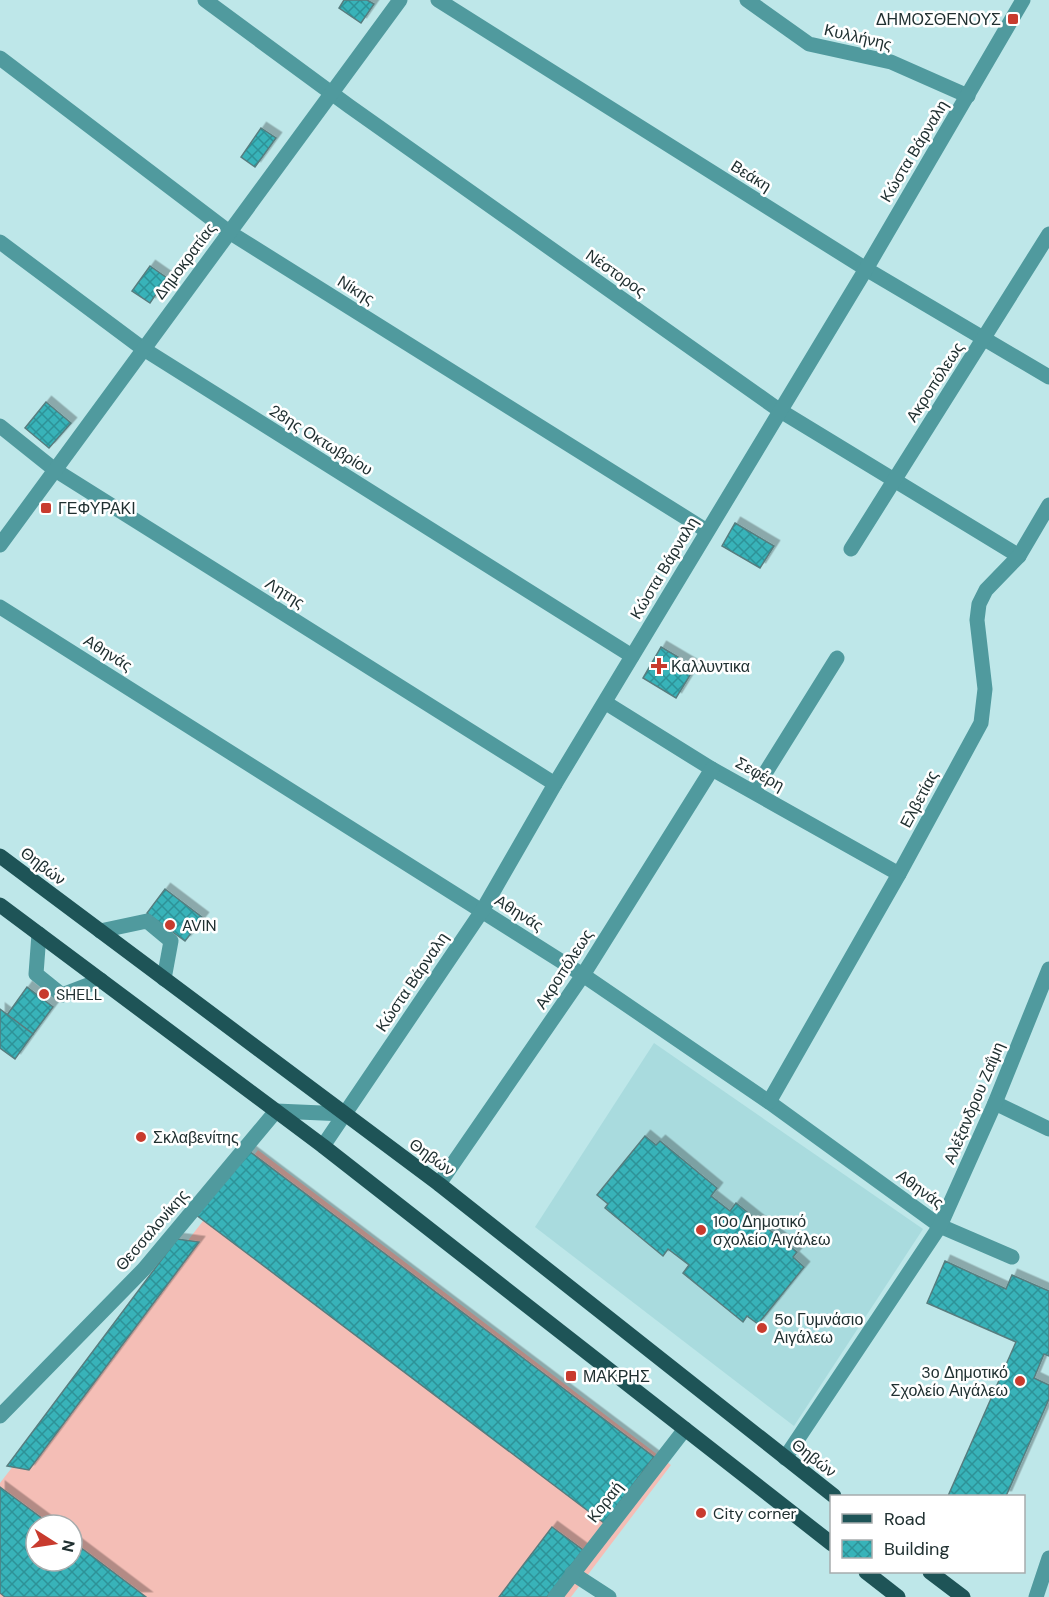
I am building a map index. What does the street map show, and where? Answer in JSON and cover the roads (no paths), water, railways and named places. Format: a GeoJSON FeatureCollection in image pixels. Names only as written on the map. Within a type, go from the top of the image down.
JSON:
{"type":"FeatureCollection","features":[{"type":"Feature","properties":{"kind":"main road","name":"Θηβών"},"geometry":{"type":"LineString","coordinates":[[0,856],[439,1184],[831,1495]]}},
{"type":"Feature","properties":{"kind":"main road"},"geometry":{"type":"LineString","coordinates":[[0,905],[323,1146],[830,1543]]}},
{"type":"Feature","properties":{"kind":"main road"},"geometry":{"type":"LineString","coordinates":[[867,1573],[898,1597]]}},
{"type":"Feature","properties":{"kind":"main road"},"geometry":{"type":"LineString","coordinates":[[931,1573],[963,1597]]}},
{"type":"Feature","properties":{"kind":"street","name":"Νέστορος"},"geometry":{"type":"LineString","coordinates":[[204,0],[331,93],[779,410],[893,482],[1019,556]]}},
{"type":"Feature","properties":{"kind":"street","name":"Δημοκρατίας"},"geometry":{"type":"LineString","coordinates":[[0,545],[142,348],[400,0]]}},
{"type":"Feature","properties":{"kind":"street","name":"Βεάκη"},"geometry":{"type":"LineString","coordinates":[[438,0],[866,269],[1049,377]]}},
{"type":"Feature","properties":{"kind":"street","name":"Κυλλήνης"},"geometry":{"type":"LineString","coordinates":[[747,0],[809,44],[891,62],[968,96]]}},
{"type":"Feature","properties":{"kind":"street","name":"Κώστα Βάρναλη"},"geometry":{"type":"LineString","coordinates":[[323,1146],[482,911],[555,784],[866,269],[1023,0]]}},
{"type":"Feature","properties":{"kind":"street","name":"Νίκης"},"geometry":{"type":"LineString","coordinates":[[0,58],[228,232],[707,531]]}},
{"type":"Feature","properties":{"kind":"street","name":"Ακροπόλεως"},"geometry":{"type":"LineString","coordinates":[[851,549],[1049,234]]}},
{"type":"Feature","properties":{"kind":"street","name":"28ης Οκτωβρίου"},"geometry":{"type":"LineString","coordinates":[[0,242],[142,348],[632,656]]}},
{"type":"Feature","properties":{"kind":"street","name":"Λητης"},"geometry":{"type":"LineString","coordinates":[[0,426],[55,470],[555,784]]}},
{"type":"Feature","properties":{"kind":"street","name":"Ελβετίας"},"geometry":{"type":"LineString","coordinates":[[769,1102],[899,874],[981,723],[985,689],[977,620],[979,604],[986,590],[1019,556],[1049,505]]}},
{"type":"Feature","properties":{"kind":"street","name":"Αθηνάς"},"geometry":{"type":"LineString","coordinates":[[0,607],[583,975],[769,1102],[940,1226],[1012,1257]]}},
{"type":"Feature","properties":{"kind":"street"},"geometry":{"type":"LineString","coordinates":[[754,791],[837,658]]}},
{"type":"Feature","properties":{"kind":"street","name":"Σεφέρη"},"geometry":{"type":"LineString","coordinates":[[606,703],[712,769],[899,874]]}},
{"type":"Feature","properties":{"kind":"street","name":"Ακροπόλεως"},"geometry":{"type":"LineString","coordinates":[[439,1184],[583,975],[712,769]]}},
{"type":"Feature","properties":{"kind":"street"},"geometry":{"type":"LineString","coordinates":[[100,931],[147,921],[171,941],[164,979]]}},
{"type":"Feature","properties":{"kind":"street"},"geometry":{"type":"LineString","coordinates":[[39,934],[36,974],[62,995],[101,980]]}},
{"type":"Feature","properties":{"kind":"street","name":"Αλέξανδρου Ζαΐμη"},"geometry":{"type":"LineString","coordinates":[[785,1458],[940,1226],[995,1103],[1049,969]]}},
{"type":"Feature","properties":{"kind":"street"},"geometry":{"type":"LineString","coordinates":[[995,1103],[1049,1129]]}},
{"type":"Feature","properties":{"kind":"street"},"geometry":{"type":"LineString","coordinates":[[276,1111],[345,1114]]}},
{"type":"Feature","properties":{"kind":"street","name":"Θεσσαλονίκης"},"geometry":{"type":"LineString","coordinates":[[0,1416],[144,1269],[276,1111]]}},
{"type":"Feature","properties":{"kind":"street","name":"Κοραή"},"geometry":{"type":"LineString","coordinates":[[555,1597],[685,1429]]}},
{"type":"Feature","properties":{"kind":"street"},"geometry":{"type":"LineString","coordinates":[[1036,1597],[1049,1558]]}},
{"type":"Feature","properties":{"kind":"street"},"geometry":{"type":"LineString","coordinates":[[573,1573],[609,1597]]}},
{"type":"Feature","properties":{"kind":"place","name":"ΔΗΜΟΣΘΕΝΟΥΣ"},"geometry":{"type":"Point","coordinates":[1013,19]}},
{"type":"Feature","properties":{"kind":"place","name":"ΓΕΦΥΡΑΚΙ"},"geometry":{"type":"Point","coordinates":[46,508]}},
{"type":"Feature","properties":{"kind":"place","name":"Καλλυντικα"},"geometry":{"type":"Point","coordinates":[659,666]}},
{"type":"Feature","properties":{"kind":"place","name":"AVIN"},"geometry":{"type":"Point","coordinates":[170,925]}},
{"type":"Feature","properties":{"kind":"place","name":"SHELL"},"geometry":{"type":"Point","coordinates":[44,994]}},
{"type":"Feature","properties":{"kind":"place","name":"Σκλαβενίτης"},"geometry":{"type":"Point","coordinates":[141,1137]}},
{"type":"Feature","properties":{"kind":"place","name":"10ο Δημοτικό σχολείο Αιγάλεω"},"geometry":{"type":"Point","coordinates":[701,1230]}},
{"type":"Feature","properties":{"kind":"place","name":"5ο Γυμνάσιο Αιγάλεω"},"geometry":{"type":"Point","coordinates":[762,1328]}},
{"type":"Feature","properties":{"kind":"place","name":"ΜΑΚΡΗΣ"},"geometry":{"type":"Point","coordinates":[571,1376]}},
{"type":"Feature","properties":{"kind":"place","name":"3ο Δημοτικό Σχολείο Αιγάλεω"},"geometry":{"type":"Point","coordinates":[1020,1381]}},
{"type":"Feature","properties":{"kind":"place","name":"City corner"},"geometry":{"type":"Point","coordinates":[701,1513]}}]}
